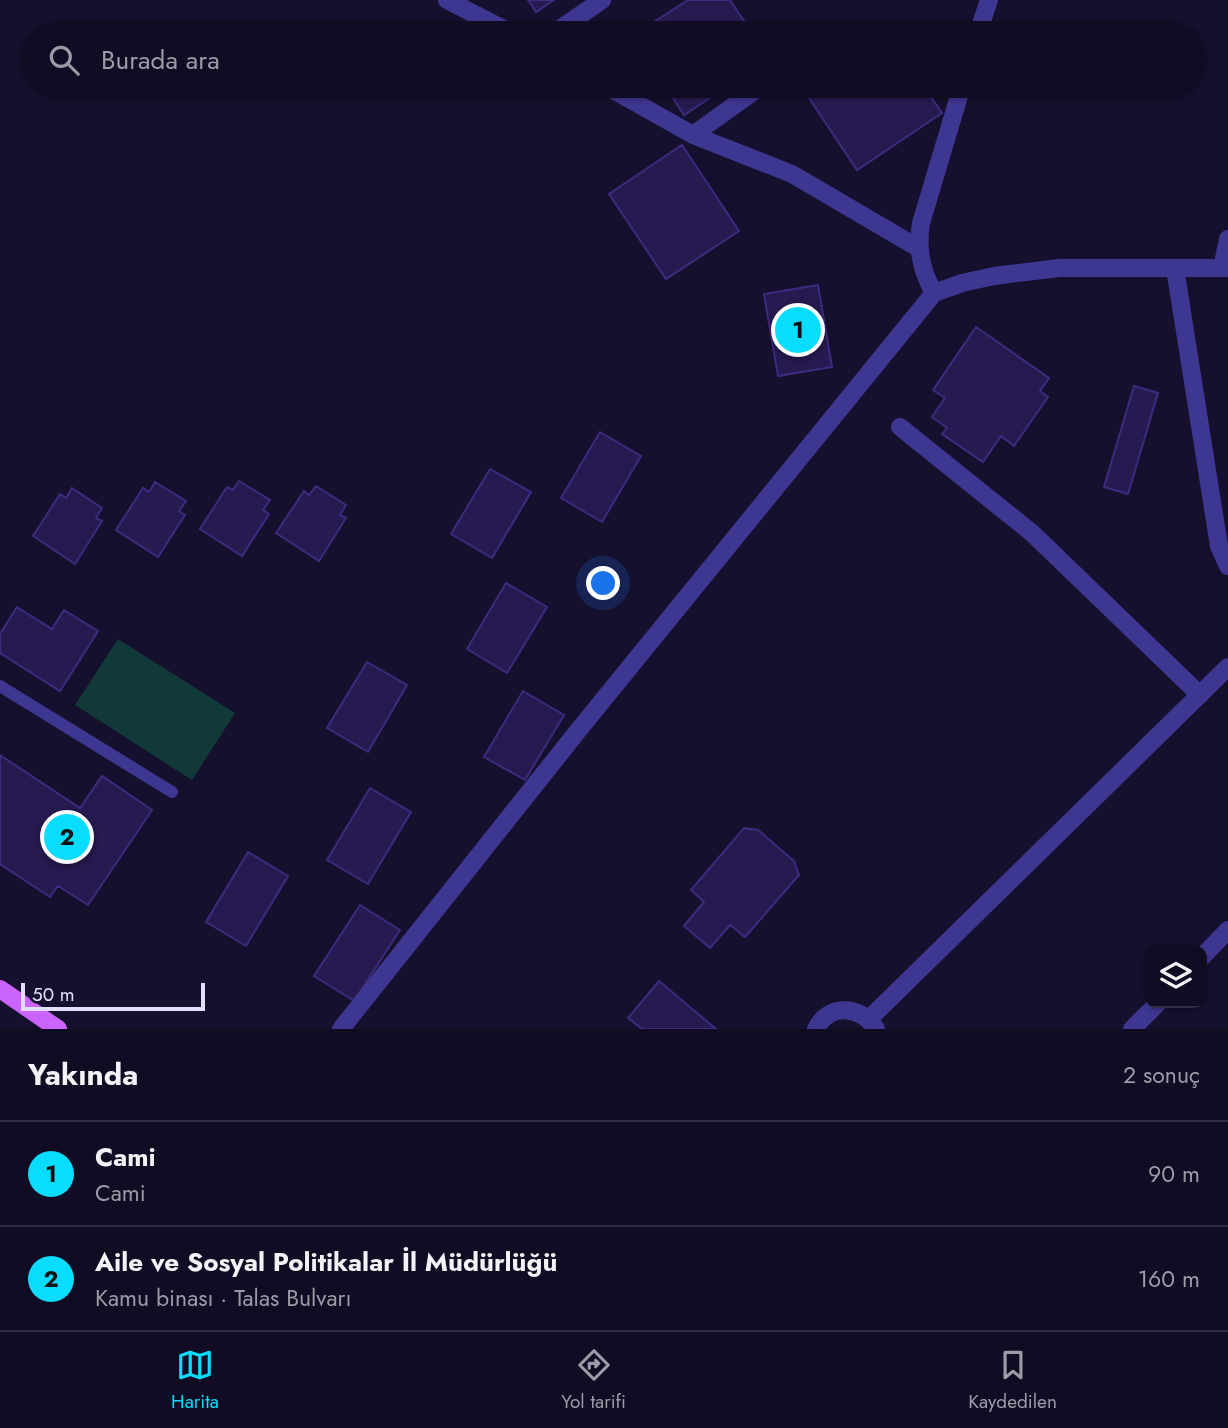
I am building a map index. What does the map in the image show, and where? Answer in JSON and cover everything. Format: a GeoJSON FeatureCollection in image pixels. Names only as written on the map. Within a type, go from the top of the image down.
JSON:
{"type":"FeatureCollection","features":[{"type":"Feature","properties":{"kind":"main road"},"geometry":{"type":"LineString","coordinates":[[0,989],[58,1029]]}},
{"type":"Feature","properties":{"kind":"street"},"geometry":{"type":"LineString","coordinates":[[447,0],[488,21]]}},
{"type":"Feature","properties":{"kind":"street"},"geometry":{"type":"LineString","coordinates":[[572,21],[603,0]]}},
{"type":"Feature","properties":{"kind":"street"},"geometry":{"type":"LineString","coordinates":[[982,21],[989,0]]}},
{"type":"Feature","properties":{"kind":"street"},"geometry":{"type":"LineString","coordinates":[[627,98],[693,135],[792,174],[919,249]]}},
{"type":"Feature","properties":{"kind":"street"},"geometry":{"type":"LineString","coordinates":[[693,135],[744,98]]}},
{"type":"Feature","properties":{"kind":"street"},"geometry":{"type":"LineString","coordinates":[[934,293],[923,269],[919,249],[921,223],[958,98]]}},
{"type":"Feature","properties":{"kind":"street"},"geometry":{"type":"LineString","coordinates":[[341,1029],[577,732],[934,293],[962,283],[1037,270],[1094,267],[1225,268],[1228,239]]}},
{"type":"Feature","properties":{"kind":"street"},"geometry":{"type":"LineString","coordinates":[[1175,268],[1219,547],[1228,566]]}},
{"type":"Feature","properties":{"kind":"street"},"geometry":{"type":"LineString","coordinates":[[900,427],[1032,533],[1200,695]]}},
{"type":"Feature","properties":{"kind":"street"},"geometry":{"type":"LineString","coordinates":[[816,1029],[827,1016],[848,1010],[860,1013],[873,1024],[1228,667]]}},
{"type":"Feature","properties":{"kind":"street"},"geometry":{"type":"LineString","coordinates":[[1207,952],[1228,930]]}},
{"type":"Feature","properties":{"kind":"street"},"geometry":{"type":"LineString","coordinates":[[1132,1029],[1153,1008]]}},
{"type":"Feature","properties":{"kind":"lane"},"geometry":{"type":"LineString","coordinates":[[0,686],[172,792]]}},
{"type":"Feature","properties":{"kind":"green space"},"geometry":{"type":"Polygon","coordinates":[[[118,639],[235,713],[192,780],[75,705],[118,639]]]}},
{"type":"Feature","properties":{"kind":"building"},"geometry":{"type":"Polygon","coordinates":[[[528,0],[554,0],[536,12],[528,0]]]}},
{"type":"Feature","properties":{"kind":"building"},"geometry":{"type":"Polygon","coordinates":[[[688,0],[730,0],[744,21],[656,21],[688,0]]]}},
{"type":"Feature","properties":{"kind":"building"},"geometry":{"type":"Polygon","coordinates":[[[673,98],[710,98],[684,115],[673,98]]]}},
{"type":"Feature","properties":{"kind":"building"},"geometry":{"type":"Polygon","coordinates":[[[809,98],[931,98],[942,113],[857,170],[809,98]]]}},
{"type":"Feature","properties":{"kind":"building"},"geometry":{"type":"Polygon","coordinates":[[[682,145],[739,231],[666,279],[609,194],[682,145]]]}},
{"type":"Feature","properties":{"kind":"building"},"geometry":{"type":"Polygon","coordinates":[[[818,285],[832,367],[778,376],[764,294],[818,285]]]}},
{"type":"Feature","properties":{"kind":"building"},"geometry":{"type":"Polygon","coordinates":[[[976,327],[1049,378],[1040,391],[1048,397],[1014,446],[1001,436],[983,462],[942,434],[947,428],[932,417],[945,398],[933,390],[976,327]]]}},
{"type":"Feature","properties":{"kind":"building"},"geometry":{"type":"Polygon","coordinates":[[[1134,386],[1158,393],[1128,494],[1104,487],[1134,386]]]}},
{"type":"Feature","properties":{"kind":"building"},"geometry":{"type":"Polygon","coordinates":[[[600,432],[641,456],[602,522],[561,498],[600,432]]]}},
{"type":"Feature","properties":{"kind":"building"},"geometry":{"type":"Polygon","coordinates":[[[490,469],[531,492],[492,558],[451,534],[490,469]]]}},
{"type":"Feature","properties":{"kind":"building"},"geometry":{"type":"Polygon","coordinates":[[[239,481],[270,500],[263,510],[269,514],[242,556],[200,529],[227,487],[233,490],[239,481]]]}},
{"type":"Feature","properties":{"kind":"building"},"geometry":{"type":"Polygon","coordinates":[[[155,482],[186,501],[179,511],[185,515],[158,557],[116,530],[143,488],[149,492],[155,482]]]}},
{"type":"Feature","properties":{"kind":"building"},"geometry":{"type":"Polygon","coordinates":[[[316,486],[346,505],[340,515],[346,518],[319,561],[276,533],[304,491],[309,495],[316,486]]]}},
{"type":"Feature","properties":{"kind":"building"},"geometry":{"type":"Polygon","coordinates":[[[72,488],[102,508],[96,518],[102,521],[75,564],[33,536],[60,494],[66,498],[72,488]]]}},
{"type":"Feature","properties":{"kind":"building"},"geometry":{"type":"Polygon","coordinates":[[[506,583],[547,607],[507,673],[467,649],[506,583]]]}},
{"type":"Feature","properties":{"kind":"building"},"geometry":{"type":"Polygon","coordinates":[[[17,607],[52,629],[64,610],[98,631],[60,691],[0,653],[0,634],[17,607]]]}},
{"type":"Feature","properties":{"kind":"building"},"geometry":{"type":"Polygon","coordinates":[[[367,662],[407,685],[368,752],[327,728],[367,662]]]}},
{"type":"Feature","properties":{"kind":"building"},"geometry":{"type":"Polygon","coordinates":[[[523,691],[564,715],[525,780],[484,757],[523,691]]]}},
{"type":"Feature","properties":{"kind":"building"},"geometry":{"type":"Polygon","coordinates":[[[0,755],[80,808],[102,776],[152,810],[88,905],[58,886],[50,897],[0,864],[0,755]]]}},
{"type":"Feature","properties":{"kind":"building"},"geometry":{"type":"Polygon","coordinates":[[[370,788],[411,812],[368,884],[327,860],[370,788]]]}},
{"type":"Feature","properties":{"kind":"building"},"geometry":{"type":"Polygon","coordinates":[[[744,828],[758,830],[794,861],[799,875],[745,937],[730,925],[710,948],[684,926],[704,902],[691,890],[744,828]]]}},
{"type":"Feature","properties":{"kind":"building"},"geometry":{"type":"Polygon","coordinates":[[[248,852],[288,876],[246,946],[206,922],[248,852]]]}},
{"type":"Feature","properties":{"kind":"building"},"geometry":{"type":"Polygon","coordinates":[[[360,905],[400,930],[354,1001],[314,976],[360,905]]]}},
{"type":"Feature","properties":{"kind":"building"},"geometry":{"type":"Polygon","coordinates":[[[659,981],[716,1029],[642,1029],[628,1018],[659,981]]]}},
{"type":"Feature","properties":{"kind":"place","name":"Cami"},"geometry":{"type":"Point","coordinates":[798,330]}},
{"type":"Feature","properties":{"kind":"place","name":"Aile ve Sosyal Politikalar İl Müdürlüğü"},"geometry":{"type":"Point","coordinates":[67,837]}}]}
